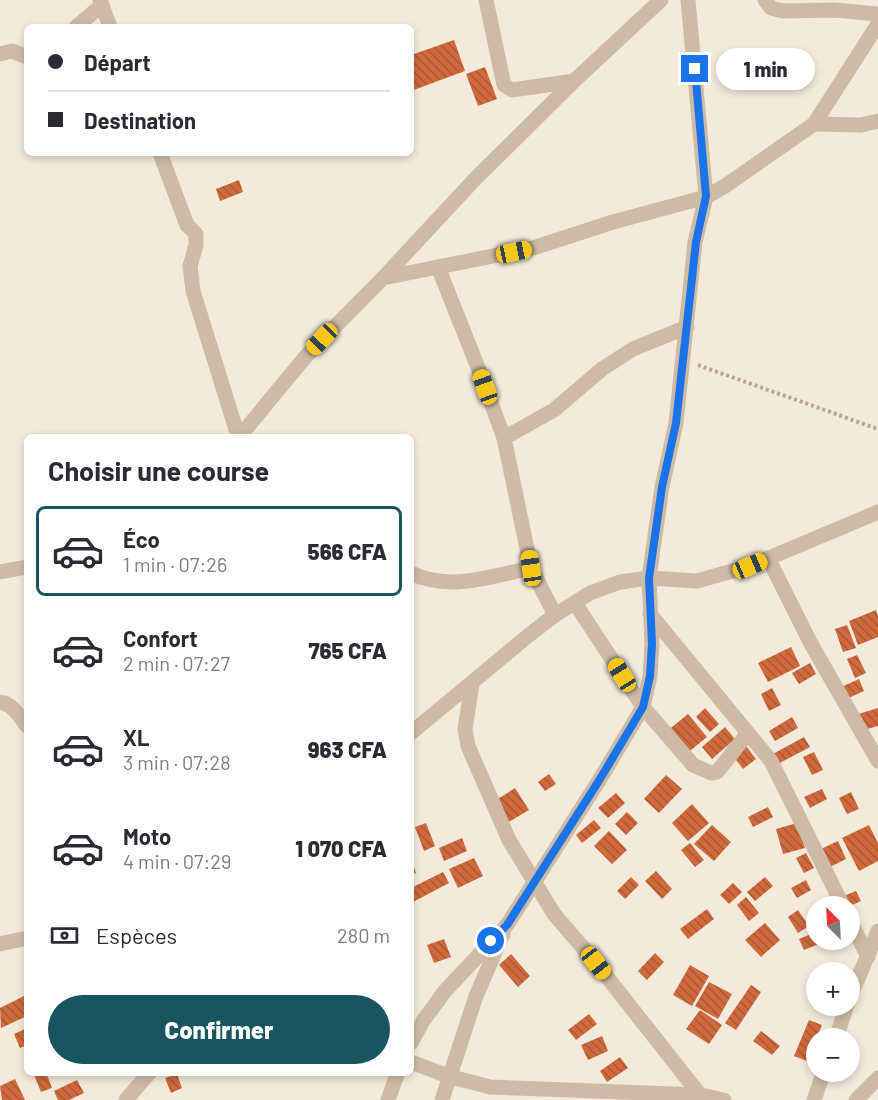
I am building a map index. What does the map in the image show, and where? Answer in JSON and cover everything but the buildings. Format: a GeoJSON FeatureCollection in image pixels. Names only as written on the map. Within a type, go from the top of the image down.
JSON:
{"type":"FeatureCollection","features":[{"type":"Feature","properties":{"kind":"street"},"geometry":{"type":"LineString","coordinates":[[486,0],[504,85],[512,90],[574,81]]}},
{"type":"Feature","properties":{"kind":"street"},"geometry":{"type":"LineString","coordinates":[[241,434],[307,355],[384,278],[475,179],[574,81],[661,0]]}},
{"type":"Feature","properties":{"kind":"street"},"geometry":{"type":"LineString","coordinates":[[442,1100],[476,996],[507,925],[643,707],[650,676],[649,578],[662,487],[676,423],[696,242],[706,196],[688,0]]}},
{"type":"Feature","properties":{"kind":"street"},"geometry":{"type":"LineString","coordinates":[[765,0],[771,8],[783,11],[835,10],[878,14]]}},
{"type":"Feature","properties":{"kind":"street"},"geometry":{"type":"LineString","coordinates":[[79,24],[101,2],[109,24]]}},
{"type":"Feature","properties":{"kind":"street"},"geometry":{"type":"LineString","coordinates":[[384,278],[533,248],[613,222],[706,196],[725,186],[814,124],[878,24]]}},
{"type":"Feature","properties":{"kind":"street"},"geometry":{"type":"LineString","coordinates":[[0,54],[12,51],[24,56]]}},
{"type":"Feature","properties":{"kind":"street"},"geometry":{"type":"LineString","coordinates":[[814,124],[861,126],[878,121]]}},
{"type":"Feature","properties":{"kind":"street"},"geometry":{"type":"LineString","coordinates":[[161,156],[187,225],[196,234],[196,244],[190,266],[193,291],[238,434]]}},
{"type":"Feature","properties":{"kind":"street"},"geometry":{"type":"LineString","coordinates":[[438,267],[504,438],[531,568],[555,615]]}},
{"type":"Feature","properties":{"kind":"street"},"geometry":{"type":"LineString","coordinates":[[504,438],[554,410],[602,369],[633,348],[687,327]]}},
{"type":"Feature","properties":{"kind":"street"},"geometry":{"type":"LineString","coordinates":[[414,732],[555,615],[590,593],[620,582],[649,578],[698,581],[750,566],[878,512]]}},
{"type":"Feature","properties":{"kind":"street"},"geometry":{"type":"LineString","coordinates":[[768,558],[810,642],[878,761]]}},
{"type":"Feature","properties":{"kind":"street"},"geometry":{"type":"LineString","coordinates":[[0,572],[24,568]]}},
{"type":"Feature","properties":{"kind":"street"},"geometry":{"type":"LineString","coordinates":[[414,574],[431,582],[447,583],[470,581],[531,568]]}},
{"type":"Feature","properties":{"kind":"street"},"geometry":{"type":"LineString","coordinates":[[575,603],[643,707],[693,765],[711,773],[717,772],[748,733]]}},
{"type":"Feature","properties":{"kind":"street"},"geometry":{"type":"LineString","coordinates":[[650,614],[771,761],[838,896]]}},
{"type":"Feature","properties":{"kind":"street"},"geometry":{"type":"LineString","coordinates":[[472,684],[465,729],[468,746],[509,840],[554,914],[596,963],[700,1095]]}},
{"type":"Feature","properties":{"kind":"street"},"geometry":{"type":"LineString","coordinates":[[0,702],[7,703],[13,708],[24,722]]}},
{"type":"Feature","properties":{"kind":"street"},"geometry":{"type":"LineString","coordinates":[[414,1038],[445,991],[507,925]]}},
{"type":"Feature","properties":{"kind":"street"},"geometry":{"type":"LineString","coordinates":[[860,974],[878,931]]}},
{"type":"Feature","properties":{"kind":"street"},"geometry":{"type":"LineString","coordinates":[[0,944],[24,939]]}},
{"type":"Feature","properties":{"kind":"street"},"geometry":{"type":"LineString","coordinates":[[860,942],[867,957]]}},
{"type":"Feature","properties":{"kind":"street"},"geometry":{"type":"LineString","coordinates":[[414,1063],[448,1076],[490,1087],[700,1095],[724,1100]]}},
{"type":"Feature","properties":{"kind":"street"},"geometry":{"type":"LineString","coordinates":[[126,1100],[147,1076]]}},
{"type":"Feature","properties":{"kind":"street"},"geometry":{"type":"LineString","coordinates":[[388,1100],[397,1076]]}},
{"type":"Feature","properties":{"kind":"street"},"geometry":{"type":"LineString","coordinates":[[856,1100],[878,1078]]}},
{"type":"Feature","properties":{"kind":"street"},"geometry":{"type":"LineString","coordinates":[[814,1100],[821,1082]]}},
{"type":"Feature","properties":{"kind":"path"},"geometry":{"type":"LineString","coordinates":[[684,360],[878,429]]}},
{"type":"Feature","properties":{"kind":"route"},"geometry":{"type":"LineString","coordinates":[[491,941],[507,925],[643,707],[650,676],[652,644],[649,578],[662,487],[676,423],[696,242],[706,196],[695,69]]}}]}
